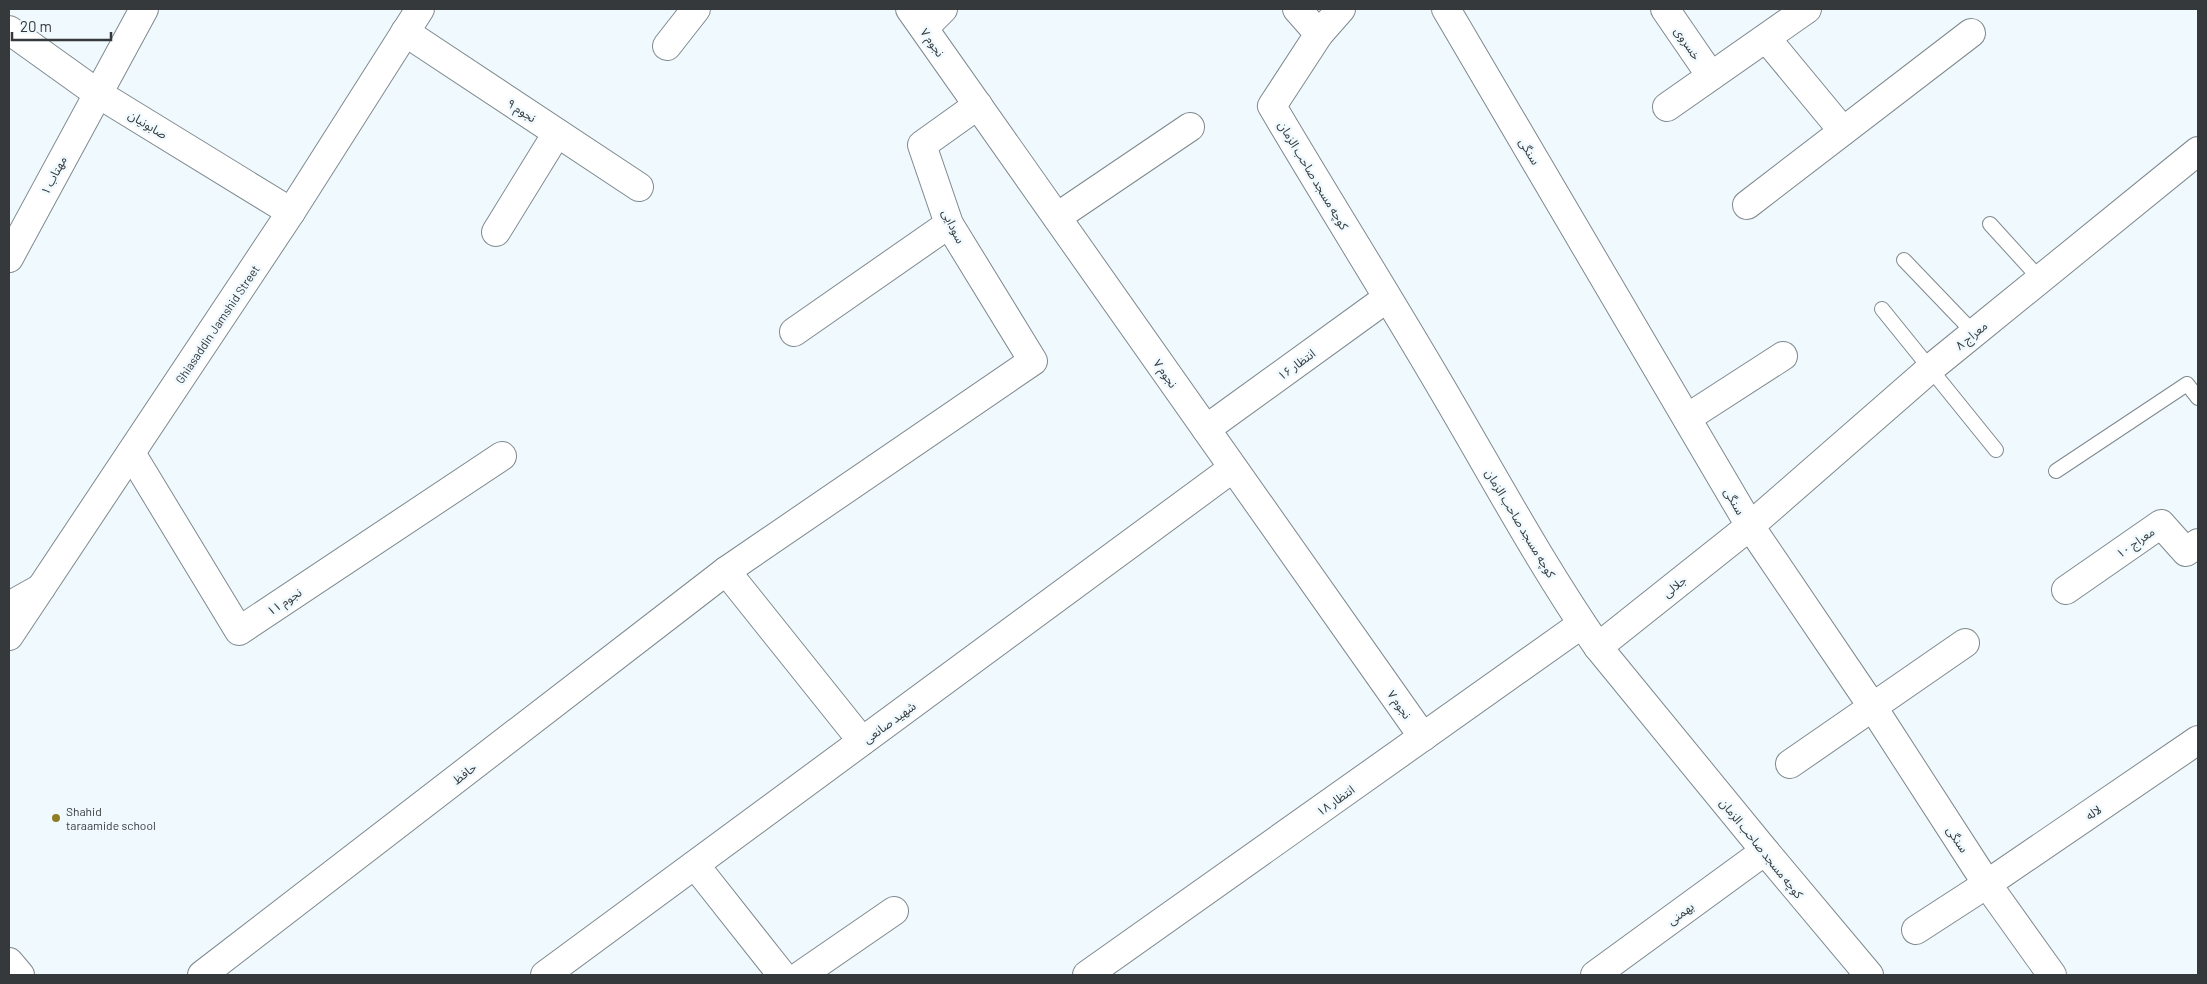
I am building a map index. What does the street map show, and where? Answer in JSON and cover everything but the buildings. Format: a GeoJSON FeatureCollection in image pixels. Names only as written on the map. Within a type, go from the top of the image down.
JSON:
{"type":"FeatureCollection","features":[{"type":"Feature","properties":{"kind":"street","name":"مهتاب ۱"},"geometry":{"type":"LineString","coordinates":[[9,258],[144,9]]}},
{"type":"Feature","properties":{"kind":"street","name":"Ghiasaddin Jamshid Street"},"geometry":{"type":"LineString","coordinates":[[9,636],[291,212],[420,9]]}},
{"type":"Feature","properties":{"kind":"street"},"geometry":{"type":"LineString","coordinates":[[667,46],[696,9]]}},
{"type":"Feature","properties":{"kind":"street"},"geometry":{"type":"LineString","coordinates":[[917,19],[943,9]]}},
{"type":"Feature","properties":{"kind":"street"},"geometry":{"type":"LineString","coordinates":[[1297,9],[1319,34],[1341,9]]}},
{"type":"Feature","properties":{"kind":"street","name":"سنگی"},"geometry":{"type":"LineString","coordinates":[[1446,9],[1750,526],[1872,706],[1987,884],[2052,975]]}},
{"type":"Feature","properties":{"kind":"street","name":"خسروی"},"geometry":{"type":"LineString","coordinates":[[1665,9],[1711,76]]}},
{"type":"Feature","properties":{"kind":"street"},"geometry":{"type":"LineString","coordinates":[[1668,107],[1808,9]]}},
{"type":"Feature","properties":{"kind":"street","name":"نجوم ۷"},"geometry":{"type":"LineString","coordinates":[[917,19],[1423,737]]}},
{"type":"Feature","properties":{"kind":"street","name":"صابونیان"},"geometry":{"type":"LineString","coordinates":[[9,30],[97,93],[291,212]]}},
{"type":"Feature","properties":{"kind":"street","name":"نجوم ۹"},"geometry":{"type":"LineString","coordinates":[[405,32],[639,187]]}},
{"type":"Feature","properties":{"kind":"street"},"geometry":{"type":"LineString","coordinates":[[1747,205],[1971,33]]}},
{"type":"Feature","properties":{"kind":"street","name":"کوچه مسجد صاحب الزمان"},"geometry":{"type":"LineString","coordinates":[[1319,34],[1272,106],[1515,515],[1582,624],[1598,647],[1764,851],[1869,975]]}},
{"type":"Feature","properties":{"kind":"street"},"geometry":{"type":"LineString","coordinates":[[1766,38],[1843,131]]}},
{"type":"Feature","properties":{"kind":"street","name":"سودایی"},"geometry":{"type":"LineString","coordinates":[[978,105],[922,144],[949,224],[1033,360]]}},
{"type":"Feature","properties":{"kind":"street"},"geometry":{"type":"LineString","coordinates":[[1057,217],[1190,127]]}},
{"type":"Feature","properties":{"kind":"street"},"geometry":{"type":"LineString","coordinates":[[496,232],[557,133]]}},
{"type":"Feature","properties":{"kind":"street","name":"معراج ۸"},"geometry":{"type":"LineString","coordinates":[[1750,526],[1930,368],[2198,151]]}},
{"type":"Feature","properties":{"kind":"street"},"geometry":{"type":"LineString","coordinates":[[794,332],[949,224]]}},
{"type":"Feature","properties":{"kind":"street","name":"انتظار ۱۶"},"geometry":{"type":"LineString","coordinates":[[1206,429],[1387,298]]}},
{"type":"Feature","properties":{"kind":"street"},"geometry":{"type":"LineString","coordinates":[[1688,418],[1783,356]]}},
{"type":"Feature","properties":{"kind":"street","name":"حافظ"},"geometry":{"type":"LineString","coordinates":[[202,975],[726,571],[1033,360]]}},
{"type":"Feature","properties":{"kind":"street","name":"نجوم ۱۱"},"geometry":{"type":"LineString","coordinates":[[131,453],[239,631],[502,456]]}},
{"type":"Feature","properties":{"kind":"street","name":"شهید صانعی"},"geometry":{"type":"LineString","coordinates":[[545,975],[1233,468]]}},
{"type":"Feature","properties":{"kind":"street","name":"معراج ۱۰"},"geometry":{"type":"LineString","coordinates":[[2066,590],[2161,524],[2186,552],[2198,543]]}},
{"type":"Feature","properties":{"kind":"street","name":"جلالی"},"geometry":{"type":"LineString","coordinates":[[1598,647],[1750,526]]}},
{"type":"Feature","properties":{"kind":"street"},"geometry":{"type":"LineString","coordinates":[[726,571],[862,741]]}},
{"type":"Feature","properties":{"kind":"street"},"geometry":{"type":"LineString","coordinates":[[9,606],[41,588]]}},
{"type":"Feature","properties":{"kind":"street","name":"انتظار ۱۸"},"geometry":{"type":"LineString","coordinates":[[1087,975],[1582,624]]}},
{"type":"Feature","properties":{"kind":"street"},"geometry":{"type":"LineString","coordinates":[[1790,764],[1965,643]]}},
{"type":"Feature","properties":{"kind":"street","name":"لاله"},"geometry":{"type":"LineString","coordinates":[[1916,930],[1987,884],[2198,740]]}},
{"type":"Feature","properties":{"kind":"street","name":"بهمنی"},"geometry":{"type":"LineString","coordinates":[[1595,975],[1764,851]]}},
{"type":"Feature","properties":{"kind":"street"},"geometry":{"type":"LineString","coordinates":[[695,865],[782,975]]}},
{"type":"Feature","properties":{"kind":"street"},"geometry":{"type":"LineString","coordinates":[[801,975],[894,911]]}},
{"type":"Feature","properties":{"kind":"street"},"geometry":{"type":"LineString","coordinates":[[9,962],[20,975]]}},
{"type":"Feature","properties":{"kind":"lane"},"geometry":{"type":"LineString","coordinates":[[1990,224],[2040,279]]}},
{"type":"Feature","properties":{"kind":"lane"},"geometry":{"type":"LineString","coordinates":[[1904,260],[1974,333]]}},
{"type":"Feature","properties":{"kind":"lane"},"geometry":{"type":"LineString","coordinates":[[1882,309],[1996,450]]}},
{"type":"Feature","properties":{"kind":"lane"},"geometry":{"type":"LineString","coordinates":[[2056,471],[2187,384],[2198,398]]}},
{"type":"Feature","properties":{"kind":"place","name":"Shahid taraamide school"},"geometry":{"type":"Point","coordinates":[56,818]}}]}
